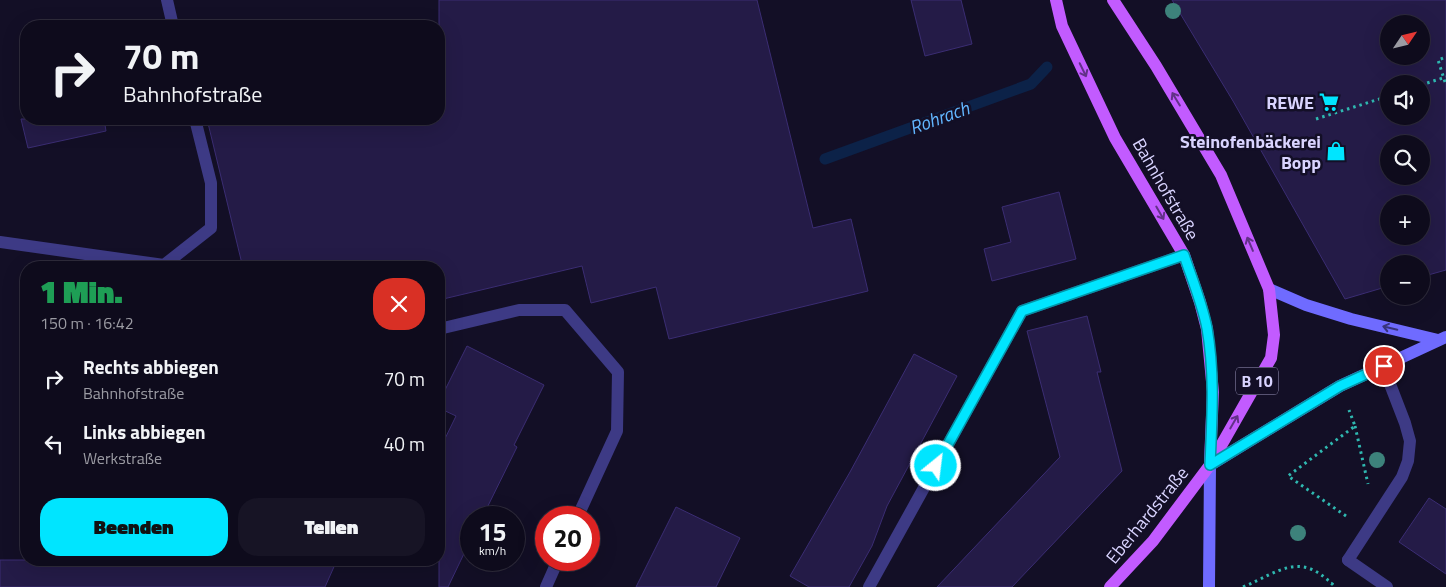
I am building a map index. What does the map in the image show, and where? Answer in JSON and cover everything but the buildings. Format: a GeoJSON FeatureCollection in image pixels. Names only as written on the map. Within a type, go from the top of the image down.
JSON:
{"type":"FeatureCollection","features":[{"type":"Feature","properties":{"kind":"main road","name":"Bahnhofstraße"},"geometry":{"type":"LineString","coordinates":[[1056,0],[1062,26],[1116,138],[1184,255],[1200,302],[1207,329],[1213,392],[1210,465]]}},
{"type":"Feature","properties":{"kind":"main road","name":"Bahnhofstraße"},"geometry":{"type":"LineString","coordinates":[[1113,0],[1156,66],[1221,174],[1269,288],[1274,335],[1271,358],[1210,465]]}},
{"type":"Feature","properties":{"kind":"main road","name":"Eberhardstraße"},"geometry":{"type":"LineString","coordinates":[[1110,587],[1153,541],[1210,465]]}},
{"type":"Feature","properties":{"kind":"street"},"geometry":{"type":"LineString","coordinates":[[167,0],[172,20]]}},
{"type":"Feature","properties":{"kind":"street"},"geometry":{"type":"LineString","coordinates":[[171,261],[211,228],[211,183],[196,125]]}},
{"type":"Feature","properties":{"kind":"street"},"geometry":{"type":"LineString","coordinates":[[0,242],[131,261]]}},
{"type":"Feature","properties":{"kind":"street"},"geometry":{"type":"LineString","coordinates":[[869,587],[1022,311],[1184,255]]}},
{"type":"Feature","properties":{"kind":"street"},"geometry":{"type":"LineString","coordinates":[[1269,288],[1306,305],[1351,319],[1442,338]]}},
{"type":"Feature","properties":{"kind":"street"},"geometry":{"type":"LineString","coordinates":[[445,328],[520,310],[565,310],[618,372],[617,431],[583,506]]}},
{"type":"Feature","properties":{"kind":"street"},"geometry":{"type":"LineString","coordinates":[[1210,465],[1340,386],[1442,338]]}},
{"type":"Feature","properties":{"kind":"street"},"geometry":{"type":"LineString","coordinates":[[1384,366],[1410,441],[1408,461],[1402,478],[1348,560],[1387,587]]}},
{"type":"Feature","properties":{"kind":"street","name":"Bahnhofstraße"},"geometry":{"type":"LineString","coordinates":[[1209,587],[1210,465]]}},
{"type":"Feature","properties":{"kind":"street"},"geometry":{"type":"LineString","coordinates":[[546,587],[553,571]]}},
{"type":"Feature","properties":{"kind":"path"},"geometry":{"type":"LineString","coordinates":[[1445,82],[1438,60],[1446,57]]}},
{"type":"Feature","properties":{"kind":"path"},"geometry":{"type":"LineString","coordinates":[[1430,82],[1446,77]]}},
{"type":"Feature","properties":{"kind":"path"},"geometry":{"type":"LineString","coordinates":[[1316,119],[1380,99]]}},
{"type":"Feature","properties":{"kind":"path"},"geometry":{"type":"LineString","coordinates":[[1340,386],[1355,426],[1366,470],[1370,527]]}},
{"type":"Feature","properties":{"kind":"path"},"geometry":{"type":"LineString","coordinates":[[1355,426],[1288,476],[1370,527]]}},
{"type":"Feature","properties":{"kind":"path"},"geometry":{"type":"LineString","coordinates":[[1243,587],[1296,565],[1316,570],[1332,584],[1348,560]]}},
{"type":"Feature","properties":{"kind":"waterway","name":"Rohrach"},"geometry":{"type":"LineString","coordinates":[[825,159],[1031,84],[1047,67]]}},
{"type":"Feature","properties":{"kind":"place","name":"REWE"},"geometry":{"type":"Point","coordinates":[1329,102]}},
{"type":"Feature","properties":{"kind":"place","name":"Steinofenbäckerei Bopp"},"geometry":{"type":"Point","coordinates":[1336,151]}},
{"type":"Feature","properties":{"kind":"route"},"geometry":{"type":"LineString","coordinates":[[936,466],[1022,311],[1184,255],[1207,329],[1213,392],[1210,465],[1340,386],[1384,366]]}}]}
